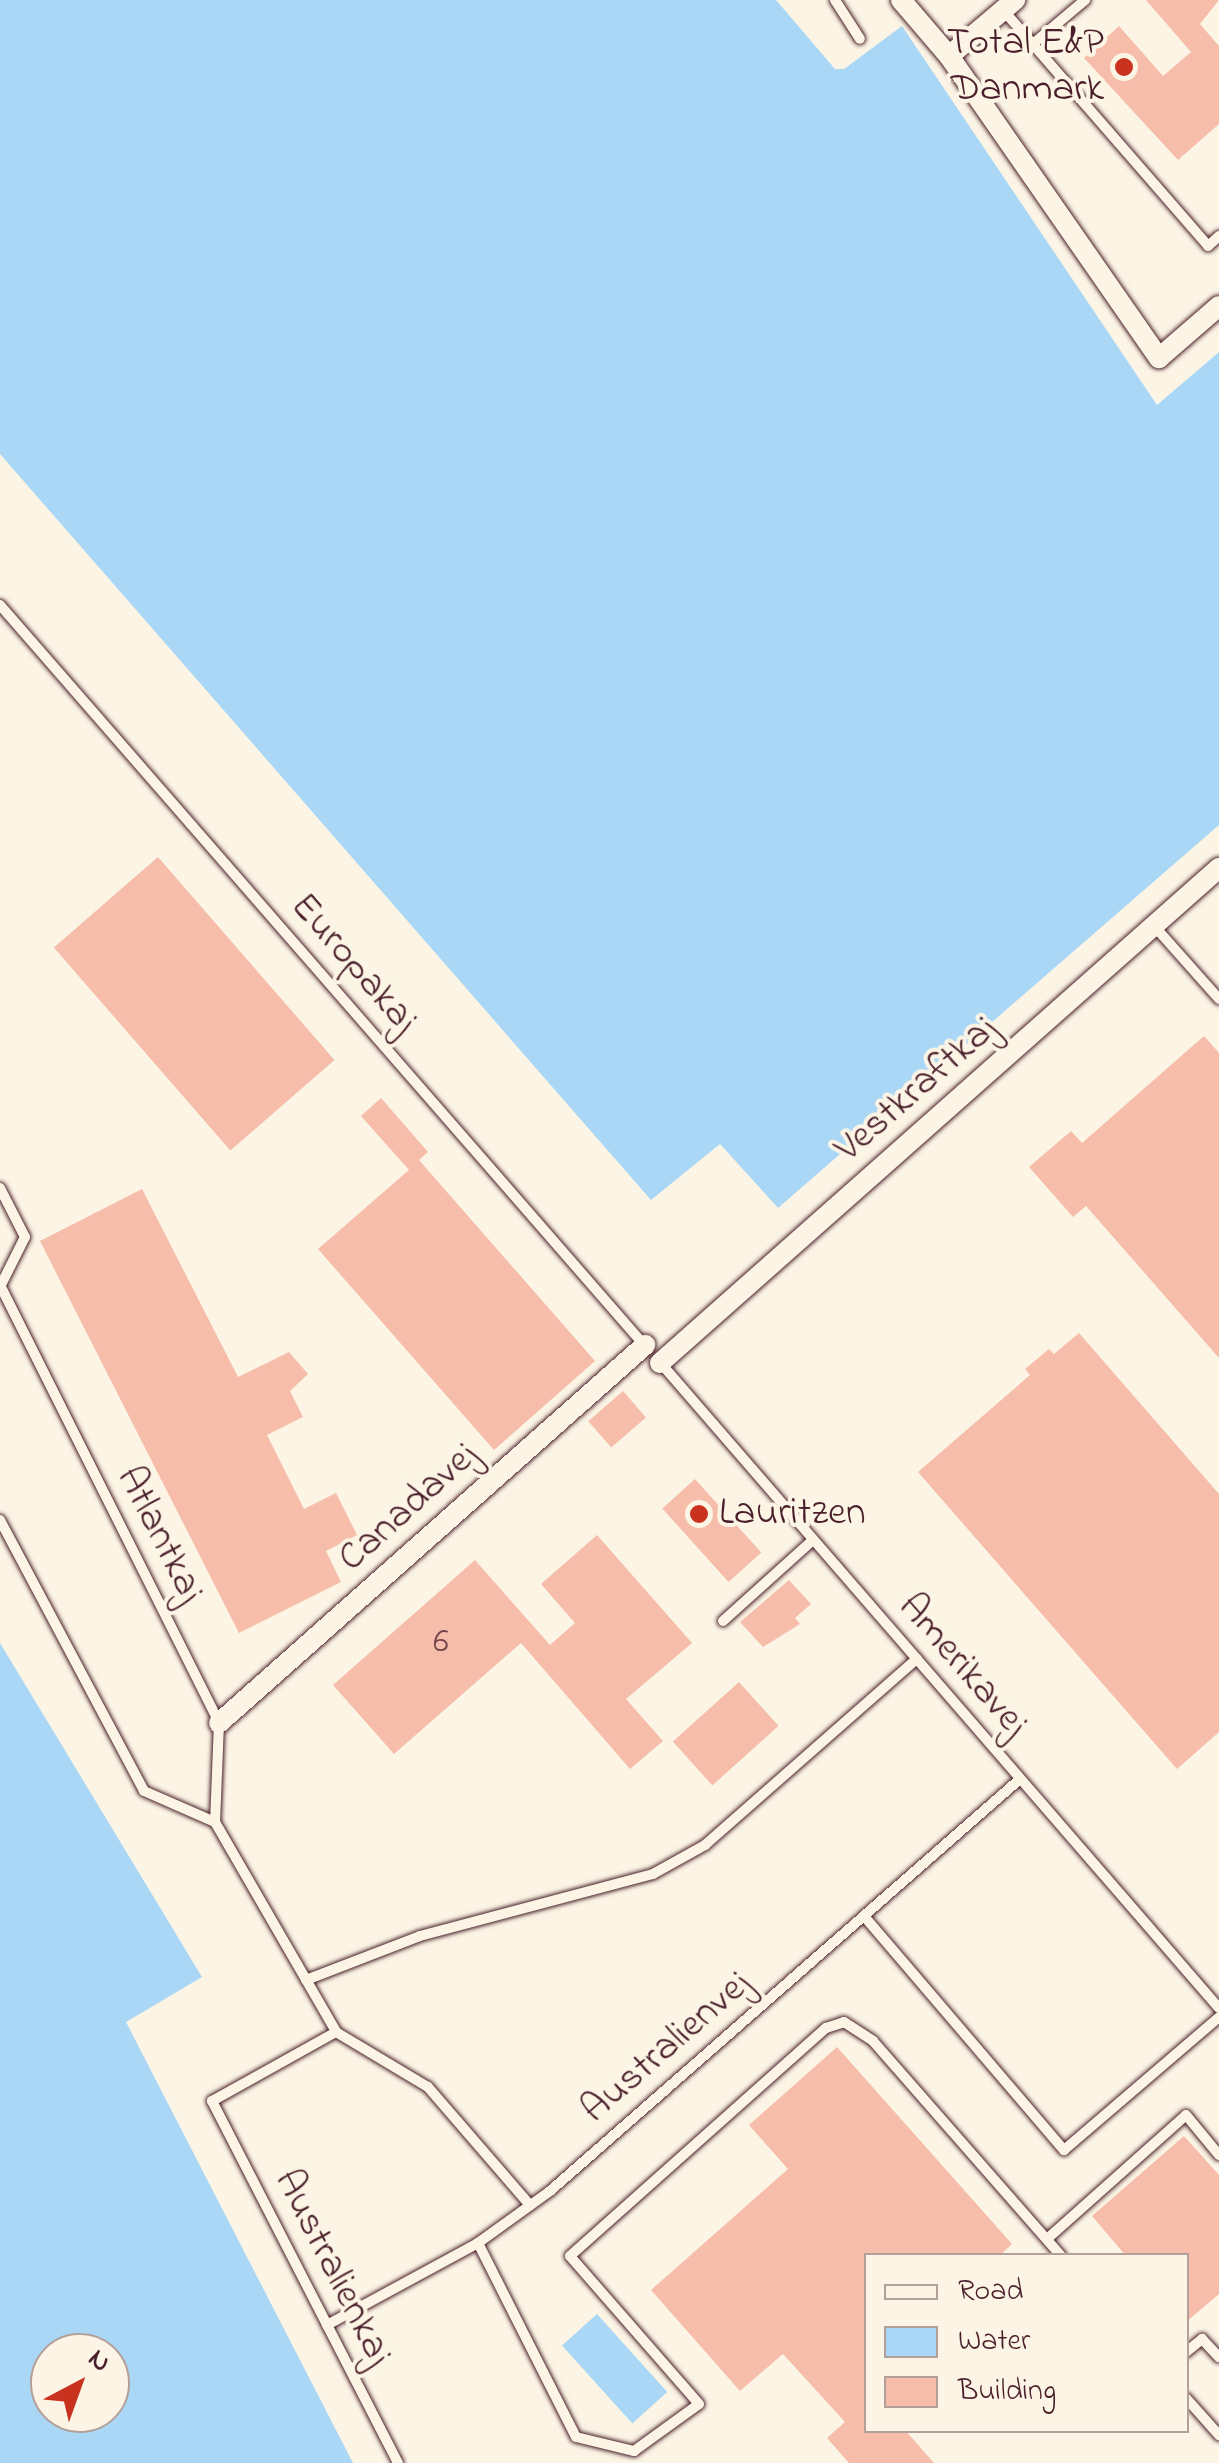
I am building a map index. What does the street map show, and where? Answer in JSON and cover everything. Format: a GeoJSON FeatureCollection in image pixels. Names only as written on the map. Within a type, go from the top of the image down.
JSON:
{"type":"FeatureCollection","features":[{"type":"Feature","properties":{"kind":"street"},"geometry":{"type":"LineString","coordinates":[[901,0],[950,56],[1159,358],[1219,306]]}},
{"type":"Feature","properties":{"kind":"street"},"geometry":{"type":"LineString","coordinates":[[950,56],[1009,5]]}},
{"type":"Feature","properties":{"kind":"street","name":"Vestkraftkaj"},"geometry":{"type":"LineString","coordinates":[[660,1362],[1156,928],[1219,868]]}},
{"type":"Feature","properties":{"kind":"street","name":"Canadavej"},"geometry":{"type":"LineString","coordinates":[[219,1723],[645,1345]]}},
{"type":"Feature","properties":{"kind":"lane"},"geometry":{"type":"LineString","coordinates":[[835,0],[860,39]]}},
{"type":"Feature","properties":{"kind":"lane"},"geometry":{"type":"LineString","coordinates":[[1034,42],[1085,0]]}},
{"type":"Feature","properties":{"kind":"lane"},"geometry":{"type":"LineString","coordinates":[[1009,5],[1034,42],[1208,246],[1219,236]]}},
{"type":"Feature","properties":{"kind":"lane","name":"Europakaj"},"geometry":{"type":"LineString","coordinates":[[0,606],[660,1362]]}},
{"type":"Feature","properties":{"kind":"lane"},"geometry":{"type":"LineString","coordinates":[[1156,928],[1219,999]]}},
{"type":"Feature","properties":{"kind":"lane"},"geometry":{"type":"LineString","coordinates":[[0,1188],[25,1236],[0,1285]]}},
{"type":"Feature","properties":{"kind":"lane","name":"Atlantkaj"},"geometry":{"type":"LineString","coordinates":[[0,1285],[219,1723],[215,1822]]}},
{"type":"Feature","properties":{"kind":"lane","name":"Amerikavej"},"geometry":{"type":"LineString","coordinates":[[660,1362],[1219,2008]]}},
{"type":"Feature","properties":{"kind":"lane"},"geometry":{"type":"LineString","coordinates":[[0,1520],[144,1791],[215,1822],[336,2032],[428,2087],[530,2205]]}},
{"type":"Feature","properties":{"kind":"lane"},"geometry":{"type":"LineString","coordinates":[[723,1620],[813,1540]]}},
{"type":"Feature","properties":{"kind":"lane"},"geometry":{"type":"LineString","coordinates":[[306,1980],[420,1936],[653,1874],[705,1845],[916,1659]]}},
{"type":"Feature","properties":{"kind":"lane","name":"Australienvej"},"geometry":{"type":"LineString","coordinates":[[328,2325],[478,2243],[530,2205],[1020,1778]]}},
{"type":"Feature","properties":{"kind":"lane"},"geometry":{"type":"LineString","coordinates":[[864,1916],[1064,2150],[1219,2017]]}},
{"type":"Feature","properties":{"kind":"lane"},"geometry":{"type":"LineString","coordinates":[[478,2243],[576,2437],[634,2451],[698,2404],[570,2256],[826,2028],[844,2022],[873,2041],[1058,2253]]}},
{"type":"Feature","properties":{"kind":"lane","name":"Australienkaj"},"geometry":{"type":"LineString","coordinates":[[336,2032],[212,2101],[398,2463]]}},
{"type":"Feature","properties":{"kind":"lane"},"geometry":{"type":"LineString","coordinates":[[1047,2240],[1186,2115],[1219,2155]]}},
{"type":"Feature","properties":{"kind":"lane"},"geometry":{"type":"LineString","coordinates":[[1189,2350],[1202,2339],[1219,2357]]}},
{"type":"Feature","properties":{"kind":"lane"},"geometry":{"type":"LineString","coordinates":[[1189,2401],[1219,2436]]}},
{"type":"Feature","properties":{"kind":"water"},"geometry":{"type":"Polygon","coordinates":[[[0,0],[776,0],[835,69],[844,69],[902,26],[1157,405],[1219,352],[1219,825],[778,1208],[720,1144],[651,1200],[0,454],[0,0]]]}},
{"type":"Feature","properties":{"kind":"water"},"geometry":{"type":"Polygon","coordinates":[[[0,1643],[202,1977],[126,2022],[353,2463],[0,2463],[0,1643]]]}},
{"type":"Feature","properties":{"kind":"water"},"geometry":{"type":"Polygon","coordinates":[[[597,2314],[667,2392],[632,2423],[562,2345],[597,2314]]]}},
{"type":"Feature","properties":{"kind":"building","name":"Total E&P Danmark"},"geometry":{"type":"Polygon","coordinates":[[[1146,0],[1219,0],[1200,24],[1219,46],[1219,124],[1178,160],[1084,58],[1119,26],[1163,76],[1191,52],[1146,0]]]}},
{"type":"Feature","properties":{"kind":"building"},"geometry":{"type":"Polygon","coordinates":[[[158,857],[334,1060],[230,1151],[54,948],[158,857]]]}},
{"type":"Feature","properties":{"kind":"building"},"geometry":{"type":"Polygon","coordinates":[[[1204,1036],[1219,1053],[1219,1358],[1086,1206],[1073,1217],[1029,1167],[1071,1131],[1082,1143],[1204,1036]]]}},
{"type":"Feature","properties":{"kind":"building"},"geometry":{"type":"Polygon","coordinates":[[[381,1098],[428,1152],[419,1160],[595,1361],[494,1450],[318,1249],[409,1170],[361,1116],[381,1098]]]}},
{"type":"Feature","properties":{"kind":"building"},"geometry":{"type":"Polygon","coordinates":[[[142,1189],[238,1377],[289,1352],[308,1374],[290,1391],[303,1417],[267,1435],[304,1509],[336,1493],[357,1535],[326,1551],[341,1582],[239,1633],[40,1241],[142,1189]]]}},
{"type":"Feature","properties":{"kind":"building"},"geometry":{"type":"Polygon","coordinates":[[[1079,1333],[1219,1494],[1219,1732],[1177,1769],[918,1472],[1030,1375],[1025,1369],[1049,1349],[1054,1354],[1079,1333]]]}},
{"type":"Feature","properties":{"kind":"building"},"geometry":{"type":"Polygon","coordinates":[[[623,1391],[646,1417],[611,1448],[588,1421],[623,1391]]]}},
{"type":"Feature","properties":{"kind":"building"},"geometry":{"type":"Polygon","coordinates":[[[695,1479],[761,1553],[729,1582],[662,1508],[695,1479]]]}},
{"type":"Feature","properties":{"kind":"building"},"geometry":{"type":"Polygon","coordinates":[[[597,1535],[692,1643],[626,1699],[663,1741],[630,1769],[521,1643],[394,1754],[333,1685],[475,1560],[550,1645],[575,1623],[541,1584],[597,1535]]]}},
{"type":"Feature","properties":{"kind":"building"},"geometry":{"type":"Polygon","coordinates":[[[789,1580],[811,1604],[795,1618],[800,1624],[763,1647],[740,1622],[789,1580]]]}},
{"type":"Feature","properties":{"kind":"building"},"geometry":{"type":"Polygon","coordinates":[[[739,1682],[778,1726],[712,1785],[673,1742],[739,1682]]]}},
{"type":"Feature","properties":{"kind":"building"},"geometry":{"type":"Polygon","coordinates":[[[837,2047],[1012,2244],[1002,2253],[864,2253],[864,2433],[908,2433],[934,2463],[849,2463],[827,2438],[845,2422],[783,2354],[740,2391],[651,2290],[788,2169],[749,2125],[837,2047]]]}},
{"type":"Feature","properties":{"kind":"building"},"geometry":{"type":"Polygon","coordinates":[[[1184,2136],[1219,2175],[1219,2294],[1189,2319],[1189,2253],[1123,2253],[1092,2216],[1184,2136]]]}},
{"type":"Feature","properties":{"kind":"place","name":"Total E&P Danmark"},"geometry":{"type":"Point","coordinates":[1124,67]}},
{"type":"Feature","properties":{"kind":"place","name":"Lauritzen"},"geometry":{"type":"Point","coordinates":[699,1514]}}]}
